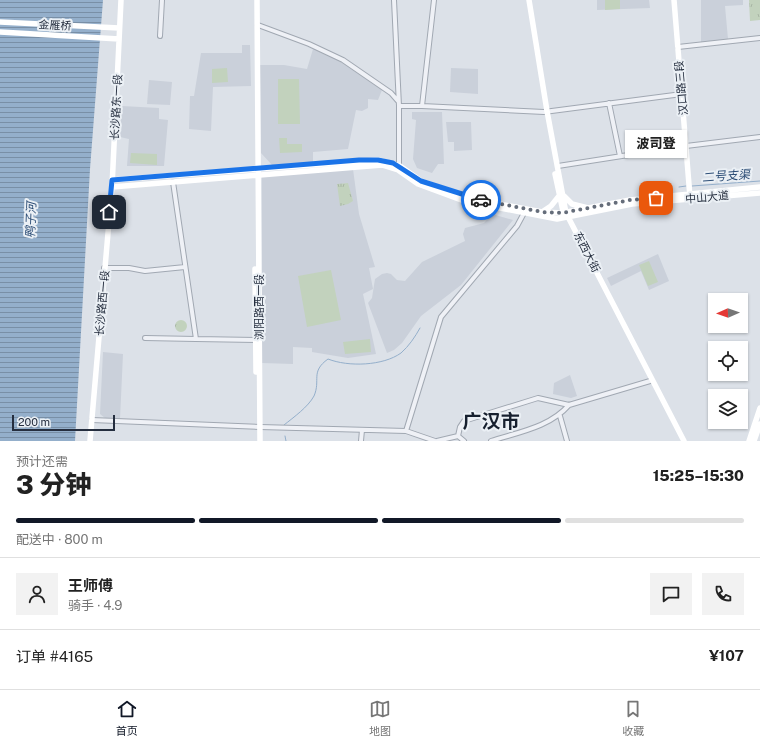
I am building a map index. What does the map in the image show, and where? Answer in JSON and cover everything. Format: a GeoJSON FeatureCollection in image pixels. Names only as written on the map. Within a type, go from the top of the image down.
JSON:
{"type":"FeatureCollection","features":[{"type":"Feature","properties":{"kind":"main road","name":"长沙路东一段"},"geometry":{"type":"LineString","coordinates":[[112,184],[120,0]]}},
{"type":"Feature","properties":{"kind":"main road","name":"浏阳路西一段"},"geometry":{"type":"LineString","coordinates":[[257,0],[257,340],[258,427],[260,441]]}},
{"type":"Feature","properties":{"kind":"main road","name":"东西大街"},"geometry":{"type":"LineString","coordinates":[[526,0],[545,112],[566,216],[680,441]]}},
{"type":"Feature","properties":{"kind":"main road","name":"东西大街"},"geometry":{"type":"LineString","coordinates":[[529,0],[545,112],[558,166],[561,196]]}},
{"type":"Feature","properties":{"kind":"main road","name":"汉口路三段"},"geometry":{"type":"LineString","coordinates":[[674,0],[690,197]]}},
{"type":"Feature","properties":{"kind":"main road","name":"金雁桥"},"geometry":{"type":"LineString","coordinates":[[0,22],[119,28]]}},
{"type":"Feature","properties":{"kind":"main road","name":"金雁桥"},"geometry":{"type":"LineString","coordinates":[[0,32],[119,39]]}},
{"type":"Feature","properties":{"kind":"main road","name":"中山大道"},"geometry":{"type":"LineString","coordinates":[[257,172],[374,164],[382,165],[399,168],[421,181],[473,199],[566,216],[590,208],[630,200],[760,193]]}},
{"type":"Feature","properties":{"kind":"main road","name":"中山大道"},"geometry":{"type":"LineString","coordinates":[[399,168],[418,184],[464,201],[543,218],[566,216],[632,204],[760,188]]}},
{"type":"Feature","properties":{"kind":"main road"},"geometry":{"type":"LineString","coordinates":[[112,184],[173,182],[257,172]]}},
{"type":"Feature","properties":{"kind":"main road"},"geometry":{"type":"LineString","coordinates":[[112,184],[257,172]]}},
{"type":"Feature","properties":{"kind":"main road","name":"长沙路西一段"},"geometry":{"type":"LineString","coordinates":[[90,441],[112,184]]}},
{"type":"Feature","properties":{"kind":"main road"},"geometry":{"type":"LineString","coordinates":[[542,212],[551,206],[561,196],[572,204],[590,208]]}},
{"type":"Feature","properties":{"kind":"main road","name":"东西大街"},"geometry":{"type":"LineString","coordinates":[[566,216],[684,441]]}},
{"type":"Feature","properties":{"kind":"main road"},"geometry":{"type":"LineString","coordinates":[[748,441],[760,408]]}},
{"type":"Feature","properties":{"kind":"main road"},"geometry":{"type":"LineString","coordinates":[[754,441],[760,424]]}},
{"type":"Feature","properties":{"kind":"main road"},"geometry":{"type":"LineString","coordinates":[[257,441],[258,427]]}},
{"type":"Feature","properties":{"kind":"street"},"geometry":{"type":"LineString","coordinates":[[160,36],[162,0]]}},
{"type":"Feature","properties":{"kind":"street"},"geometry":{"type":"LineString","coordinates":[[394,0],[399,104],[399,168]]}},
{"type":"Feature","properties":{"kind":"street"},"geometry":{"type":"LineString","coordinates":[[422,106],[434,0]]}},
{"type":"Feature","properties":{"kind":"street"},"geometry":{"type":"LineString","coordinates":[[258,25],[309,44],[343,60],[391,93],[399,104],[545,112],[682,94]]}},
{"type":"Feature","properties":{"kind":"street"},"geometry":{"type":"LineString","coordinates":[[678,47],[760,38]]}},
{"type":"Feature","properties":{"kind":"street"},"geometry":{"type":"LineString","coordinates":[[609,103],[620,156]]}},
{"type":"Feature","properties":{"kind":"street"},"geometry":{"type":"LineString","coordinates":[[558,166],[686,146],[760,137]]}},
{"type":"Feature","properties":{"kind":"street"},"geometry":{"type":"LineString","coordinates":[[173,182],[196,339]]}},
{"type":"Feature","properties":{"kind":"street"},"geometry":{"type":"LineString","coordinates":[[406,431],[440,317],[517,226],[524,214]]}},
{"type":"Feature","properties":{"kind":"street"},"geometry":{"type":"LineString","coordinates":[[104,268],[129,268],[144,271],[185,267]]}},
{"type":"Feature","properties":{"kind":"street"},"geometry":{"type":"LineString","coordinates":[[145,338],[257,340]]}},
{"type":"Feature","properties":{"kind":"street"},"geometry":{"type":"LineString","coordinates":[[458,436],[460,427],[464,421],[538,398],[569,405],[650,381]]}},
{"type":"Feature","properties":{"kind":"street"},"geometry":{"type":"LineString","coordinates":[[492,441],[549,422],[560,416],[569,405]]}},
{"type":"Feature","properties":{"kind":"street"},"geometry":{"type":"LineString","coordinates":[[560,416],[567,441]]}},
{"type":"Feature","properties":{"kind":"street"},"geometry":{"type":"LineString","coordinates":[[92,420],[406,431],[436,441],[458,436]]}},
{"type":"Feature","properties":{"kind":"street"},"geometry":{"type":"LineString","coordinates":[[361,441],[362,430]]}},
{"type":"Feature","properties":{"kind":"street"},"geometry":{"type":"LineString","coordinates":[[458,436],[464,441]]}},
{"type":"Feature","properties":{"kind":"shaded area"},"geometry":{"type":"Polygon","coordinates":[[[597,0],[649,0],[650,8],[597,10],[597,0]]]}},
{"type":"Feature","properties":{"kind":"shaded area"},"geometry":{"type":"Polygon","coordinates":[[[701,0],[743,0],[743,5],[725,6],[728,39],[701,42],[701,0]]]}},
{"type":"Feature","properties":{"kind":"shaded area"},"geometry":{"type":"Polygon","coordinates":[[[242,45],[250,45],[251,86],[213,87],[211,131],[189,129],[190,96],[194,96],[201,53],[242,53],[242,45]]]}},
{"type":"Feature","properties":{"kind":"shaded area"},"geometry":{"type":"Polygon","coordinates":[[[313,49],[338,60],[382,90],[378,100],[368,99],[368,108],[362,111],[356,110],[348,149],[313,152],[313,162],[272,165],[261,153],[260,65],[284,65],[307,69],[313,49]]]}},
{"type":"Feature","properties":{"kind":"shaded area"},"geometry":{"type":"Polygon","coordinates":[[[451,68],[478,69],[478,94],[450,92],[451,68]]]}},
{"type":"Feature","properties":{"kind":"shaded area"},"geometry":{"type":"Polygon","coordinates":[[[149,80],[172,82],[170,105],[147,104],[149,80]]]}},
{"type":"Feature","properties":{"kind":"shaded area"},"geometry":{"type":"Polygon","coordinates":[[[122,106],[159,108],[159,119],[168,120],[164,166],[127,166],[129,139],[120,137],[122,106]]]}},
{"type":"Feature","properties":{"kind":"shaded area"},"geometry":{"type":"Polygon","coordinates":[[[412,112],[442,112],[444,164],[438,164],[432,173],[417,168],[413,159],[416,120],[412,119],[412,112]]]}},
{"type":"Feature","properties":{"kind":"shaded area"},"geometry":{"type":"Polygon","coordinates":[[[446,122],[471,122],[472,150],[454,151],[454,142],[448,142],[446,122]]]}},
{"type":"Feature","properties":{"kind":"shaded area"},"geometry":{"type":"Polygon","coordinates":[[[353,169],[359,214],[375,267],[369,268],[373,289],[363,294],[376,354],[348,358],[312,352],[312,348],[293,347],[293,364],[262,363],[262,177],[353,169]]]}},
{"type":"Feature","properties":{"kind":"shaded area"},"geometry":{"type":"Polygon","coordinates":[[[492,214],[513,220],[461,285],[421,316],[402,343],[394,350],[387,353],[368,303],[372,298],[375,279],[382,274],[387,273],[391,274],[397,280],[405,281],[422,262],[465,241],[463,234],[465,228],[484,223],[492,214]]]}},
{"type":"Feature","properties":{"kind":"shaded area"},"geometry":{"type":"Polygon","coordinates":[[[658,254],[669,281],[649,290],[641,271],[611,286],[607,278],[658,254]]]}},
{"type":"Feature","properties":{"kind":"shaded area"},"geometry":{"type":"Polygon","coordinates":[[[103,352],[123,354],[120,419],[105,418],[100,414],[103,352]]]}},
{"type":"Feature","properties":{"kind":"shaded area"},"geometry":{"type":"Polygon","coordinates":[[[570,375],[577,396],[571,398],[553,394],[554,383],[570,375]]]}},
{"type":"Feature","properties":{"kind":"green space"},"geometry":{"type":"Polygon","coordinates":[[[605,0],[620,0],[620,9],[605,10],[605,0]]]}},
{"type":"Feature","properties":{"kind":"green space"},"geometry":{"type":"Polygon","coordinates":[[[749,0],[760,0],[760,20],[750,21],[749,0]]]}},
{"type":"Feature","properties":{"kind":"green space"},"geometry":{"type":"Polygon","coordinates":[[[227,68],[228,82],[212,83],[212,69],[227,68]]]}},
{"type":"Feature","properties":{"kind":"green space"},"geometry":{"type":"Polygon","coordinates":[[[278,79],[299,79],[300,124],[278,124],[278,79]]]}},
{"type":"Feature","properties":{"kind":"green space"},"geometry":{"type":"Polygon","coordinates":[[[279,138],[287,138],[287,144],[302,144],[302,152],[280,153],[279,138]]]}},
{"type":"Feature","properties":{"kind":"green space"},"geometry":{"type":"Polygon","coordinates":[[[131,153],[157,154],[157,165],[130,163],[131,153]]]}},
{"type":"Feature","properties":{"kind":"green space"},"geometry":{"type":"Polygon","coordinates":[[[348,183],[353,201],[340,206],[337,184],[348,183]]]}},
{"type":"Feature","properties":{"kind":"green space"},"geometry":{"type":"Polygon","coordinates":[[[649,261],[658,282],[648,286],[639,265],[649,261]]]}},
{"type":"Feature","properties":{"kind":"green space"},"geometry":{"type":"Polygon","coordinates":[[[331,270],[341,320],[307,327],[298,276],[331,270]]]}},
{"type":"Feature","properties":{"kind":"green space"},"geometry":{"type":"Polygon","coordinates":[[[179,320],[183,320],[187,326],[183,332],[179,332],[175,328],[175,324],[179,320]]]}},
{"type":"Feature","properties":{"kind":"green space"},"geometry":{"type":"Polygon","coordinates":[[[370,339],[371,352],[345,354],[343,342],[370,339]]]}},
{"type":"Feature","properties":{"kind":"water","name":"鸭子河"},"geometry":{"type":"Polygon","coordinates":[[[0,0],[103,0],[90,169],[75,441],[0,441],[0,0]]]}},
{"type":"Feature","properties":{"kind":"waterway","name":"二号支渠"},"geometry":{"type":"LineString","coordinates":[[692,186],[760,181]]}},
{"type":"Feature","properties":{"kind":"waterway","name":"二号支渠"},"geometry":{"type":"LineString","coordinates":[[679,187],[686,186]]}},
{"type":"Feature","properties":{"kind":"waterway","name":"二号支渠"},"geometry":{"type":"LineString","coordinates":[[284,425],[300,412],[314,396],[319,368],[328,359],[336,362],[355,364],[385,361],[401,353],[412,341],[420,328]]}},
{"type":"Feature","properties":{"kind":"waterway","name":"二号支渠"},"geometry":{"type":"LineString","coordinates":[[285,436],[286,441]]}},
{"type":"Feature","properties":{"kind":"way so far"},"geometry":{"type":"LineString","coordinates":[[481,200],[542,212],[566,213],[630,200],[656,198]]}},
{"type":"Feature","properties":{"kind":"place","name":"波司登"},"geometry":{"type":"Point","coordinates":[656,198]}},
{"type":"Feature","properties":{"kind":"district","name":"广汉市"},"geometry":{"type":"Point","coordinates":[491,421]}},
{"type":"Feature","properties":{"kind":"route"},"geometry":{"type":"LineString","coordinates":[[109,212],[112,180],[240,171],[258,168],[359,160],[378,160],[393,163],[400,166],[421,181],[473,199],[481,200]]}}]}
